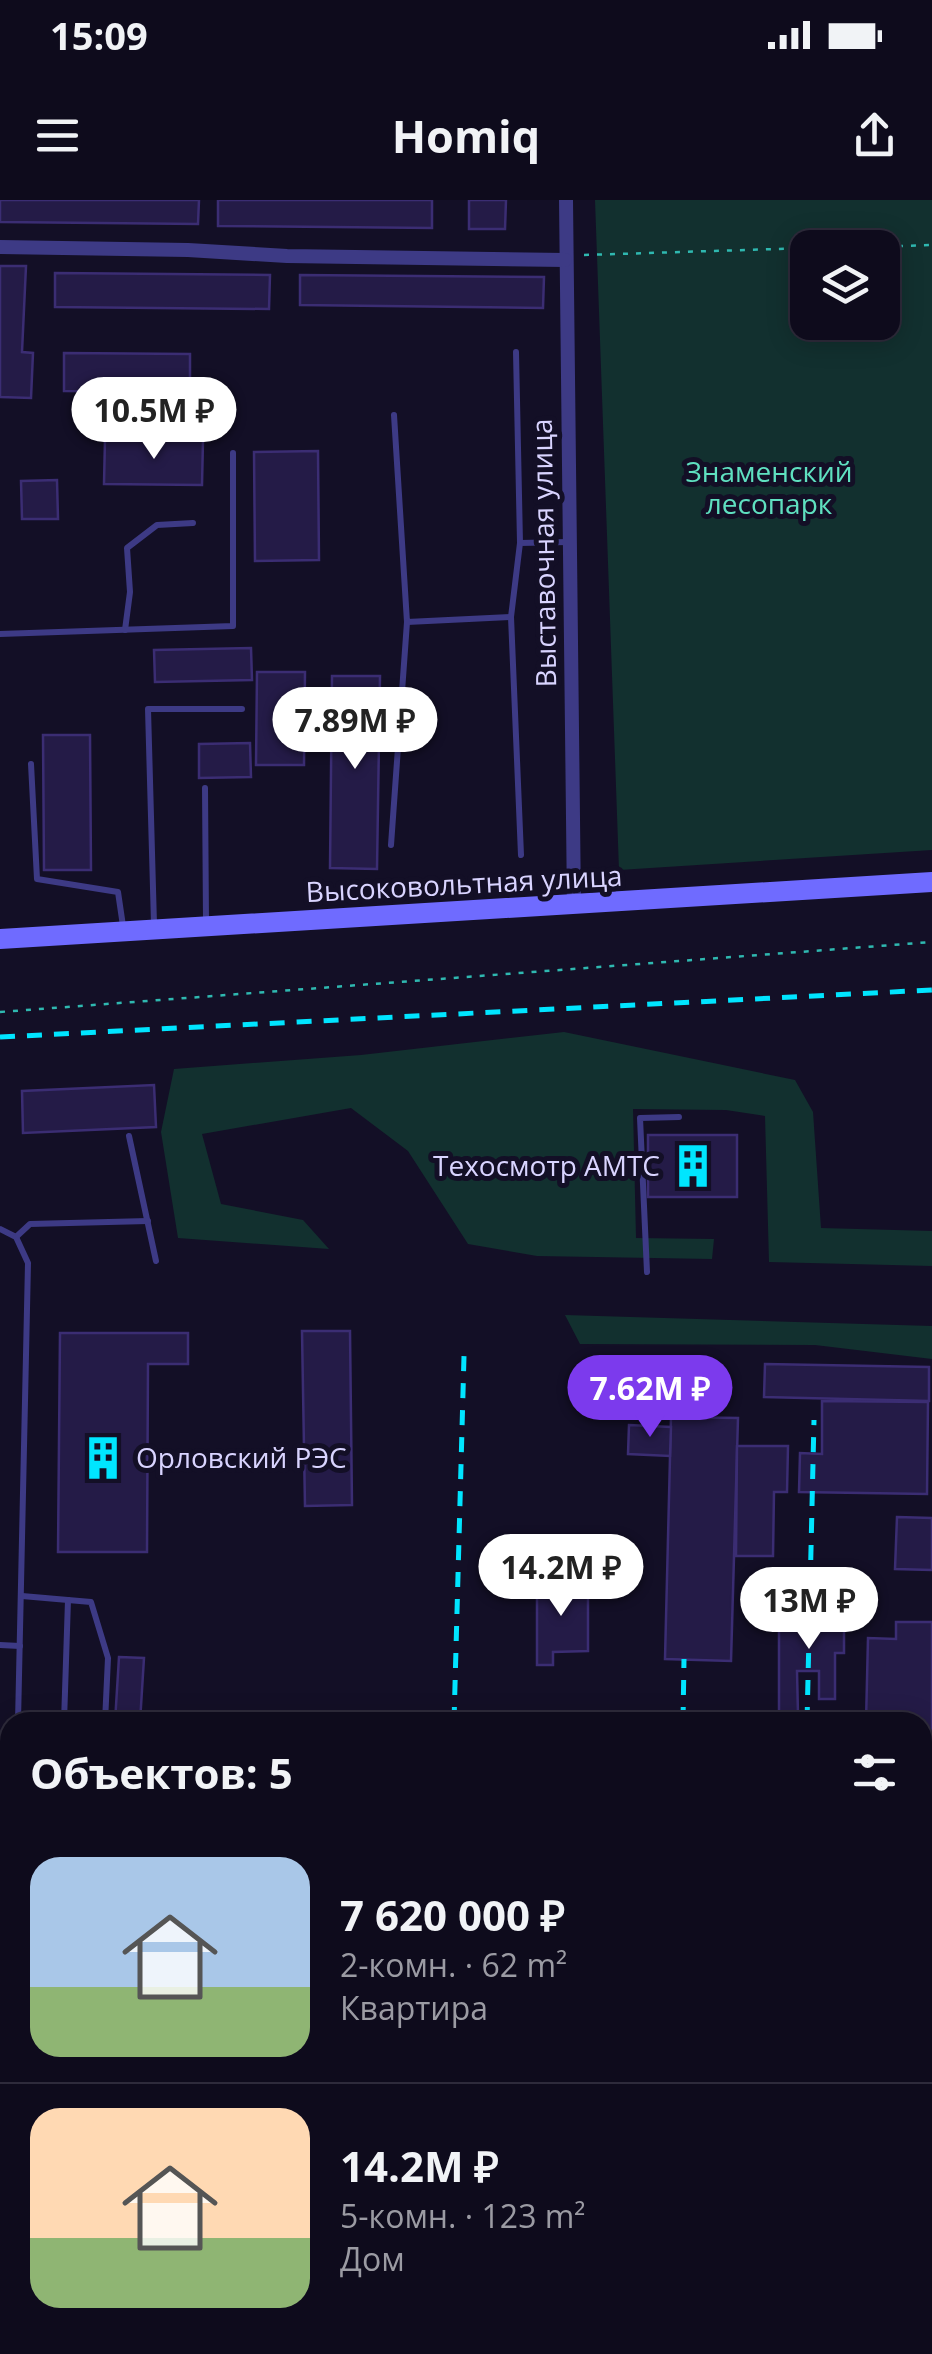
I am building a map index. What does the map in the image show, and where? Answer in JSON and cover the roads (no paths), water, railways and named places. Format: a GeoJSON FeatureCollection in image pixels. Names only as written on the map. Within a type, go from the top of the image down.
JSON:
{"type":"FeatureCollection","features":[{"type":"Feature","properties":{"kind":"main road","name":"Высоковольтная улица"},"geometry":{"type":"LineString","coordinates":[[0,939],[932,882]]}},
{"type":"Feature","properties":{"kind":"street","name":"Выставочная улица"},"geometry":{"type":"LineString","coordinates":[[566,200],[574,906]]}},
{"type":"Feature","properties":{"kind":"street"},"geometry":{"type":"LineString","coordinates":[[0,247],[565,260]]}},
{"type":"Feature","properties":{"kind":"lane"},"geometry":{"type":"LineString","coordinates":[[516,352],[520,543],[511,617],[520,854]]}},
{"type":"Feature","properties":{"kind":"lane"},"geometry":{"type":"LineString","coordinates":[[391,845],[406,622],[394,415]]}},
{"type":"Feature","properties":{"kind":"lane"},"geometry":{"type":"LineString","coordinates":[[0,634],[232,626],[233,453]]}},
{"type":"Feature","properties":{"kind":"lane"},"geometry":{"type":"LineString","coordinates":[[126,630],[130,592],[126,548],[157,525],[194,523]]}},
{"type":"Feature","properties":{"kind":"lane"},"geometry":{"type":"LineString","coordinates":[[520,543],[569,542]]}},
{"type":"Feature","properties":{"kind":"lane"},"geometry":{"type":"LineString","coordinates":[[406,622],[511,617]]}},
{"type":"Feature","properties":{"kind":"lane"},"geometry":{"type":"LineString","coordinates":[[154,930],[148,710],[242,709]]}},
{"type":"Feature","properties":{"kind":"lane"},"geometry":{"type":"LineString","coordinates":[[31,764],[37,880],[118,892],[124,932]]}},
{"type":"Feature","properties":{"kind":"lane"},"geometry":{"type":"LineString","coordinates":[[206,788],[207,927]]}},
{"type":"Feature","properties":{"kind":"lane"},"geometry":{"type":"LineString","coordinates":[[647,1272],[640,1118],[680,1118]]}},
{"type":"Feature","properties":{"kind":"lane"},"geometry":{"type":"LineString","coordinates":[[128,1136],[156,1261]]}},
{"type":"Feature","properties":{"kind":"lane"},"geometry":{"type":"LineString","coordinates":[[16,1237],[30,1224],[148,1220]]}},
{"type":"Feature","properties":{"kind":"lane"},"geometry":{"type":"LineString","coordinates":[[0,1230],[16,1237],[28,1263],[18,1712]]}},
{"type":"Feature","properties":{"kind":"lane"},"geometry":{"type":"LineString","coordinates":[[22,1596],[91,1602],[108,1658],[105,1712]]}},
{"type":"Feature","properties":{"kind":"lane"},"geometry":{"type":"LineString","coordinates":[[64,1712],[68,1600]]}},
{"type":"Feature","properties":{"kind":"lane"},"geometry":{"type":"LineString","coordinates":[[0,1645],[20,1646]]}},
{"type":"Feature","properties":{"kind":"railway"},"geometry":{"type":"LineString","coordinates":[[0,1037],[932,990]]}},
{"type":"Feature","properties":{"kind":"railway"},"geometry":{"type":"LineString","coordinates":[[454,1712],[464,1356]]}},
{"type":"Feature","properties":{"kind":"railway"},"geometry":{"type":"LineString","coordinates":[[807,1712],[814,1420]]}},
{"type":"Feature","properties":{"kind":"railway"},"geometry":{"type":"LineString","coordinates":[[683,1712],[684,1659]]}},
{"type":"Feature","properties":{"kind":"place","name":"Техосмотр АМТС"},"geometry":{"type":"Point","coordinates":[693,1166]}},
{"type":"Feature","properties":{"kind":"place","name":"Орловский РЭС"},"geometry":{"type":"Point","coordinates":[103,1458]}},
{"type":"Feature","properties":{"kind":"park label","name":"Знаменский лесопарк"},"geometry":{"type":"Point","coordinates":[769,488]}}]}
